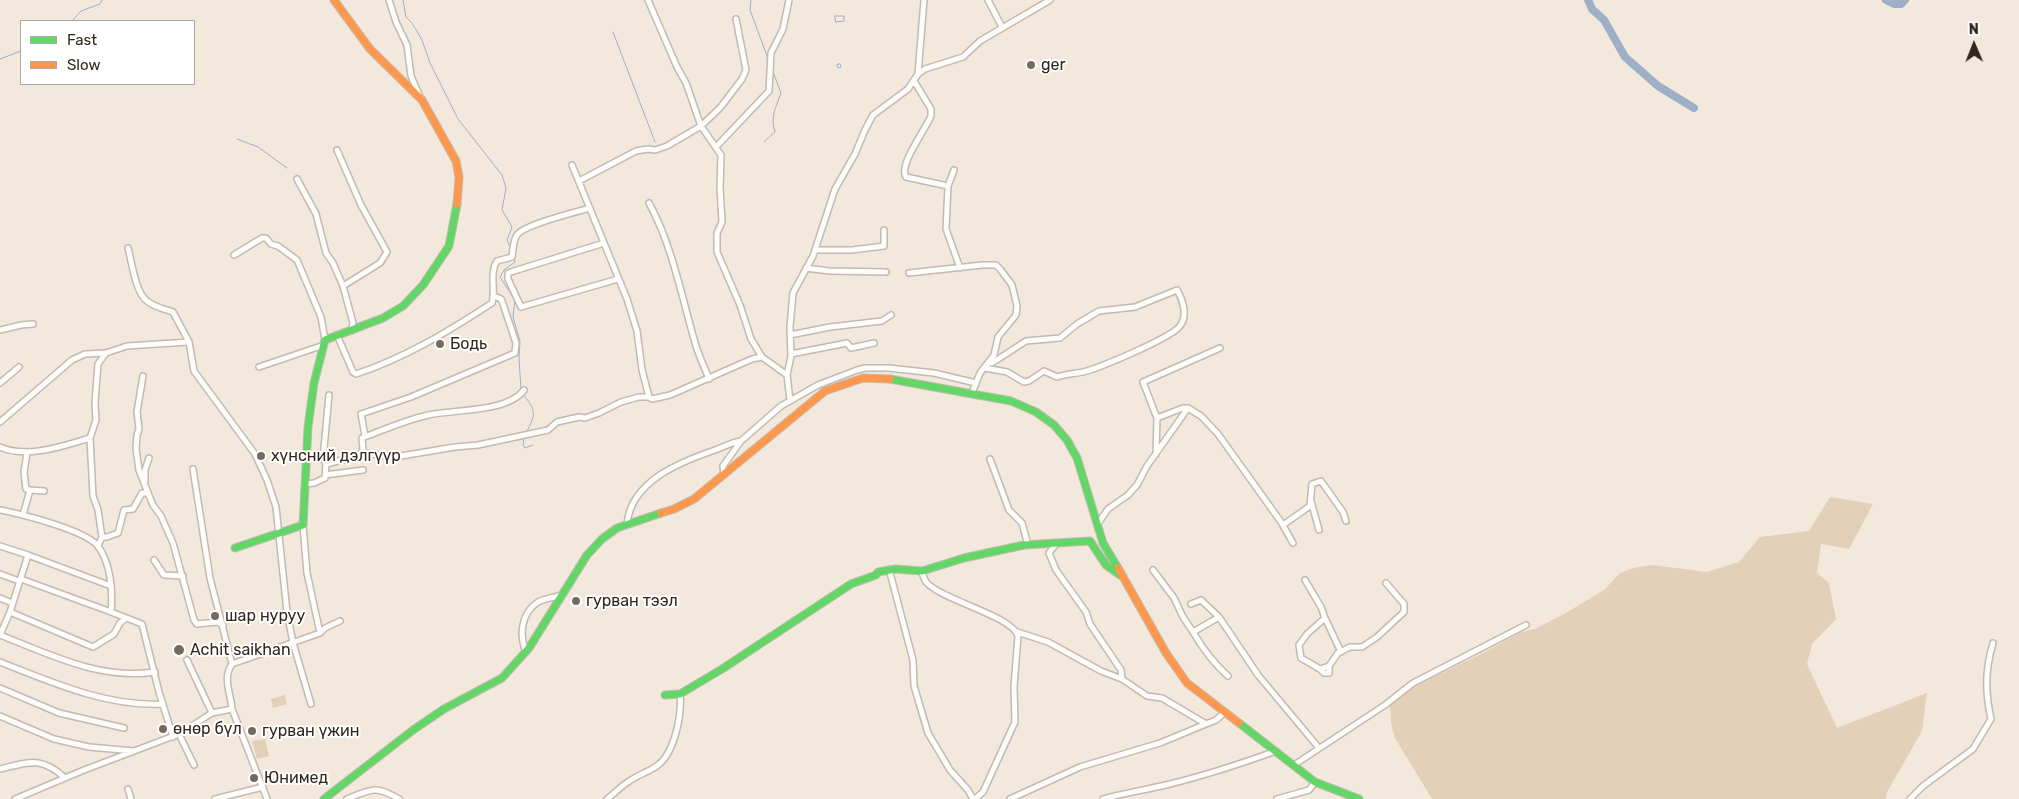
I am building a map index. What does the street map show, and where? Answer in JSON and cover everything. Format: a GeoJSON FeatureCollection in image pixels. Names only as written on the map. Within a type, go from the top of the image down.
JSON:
{"type":"FeatureCollection","features":[{"type":"Feature","properties":{"kind":"main road"},"geometry":{"type":"LineString","coordinates":[[235,548],[300,528],[303,525],[306,508],[305,458],[311,395],[325,343],[337,334],[383,318],[403,306],[423,285],[449,246],[460,194],[460,177],[456,161],[422,100],[370,49],[334,0]]}},
{"type":"Feature","properties":{"kind":"main road"},"geometry":{"type":"LineString","coordinates":[[324,799],[444,709],[502,678],[526,652],[587,555],[602,538],[627,524],[674,509],[694,499],[825,391],[863,378],[884,378],[1011,401],[1030,407],[1044,416],[1063,434],[1081,467],[1096,525],[1103,543],[1176,669],[1187,683],[1315,782],[1360,799]]}},
{"type":"Feature","properties":{"kind":"main road"},"geometry":{"type":"LineString","coordinates":[[665,695],[680,694],[722,669],[851,584],[889,569],[921,571],[964,558],[1028,545],[1090,541],[1112,571],[1120,575]]}},
{"type":"Feature","properties":{"kind":"street"},"geometry":{"type":"LineString","coordinates":[[389,0],[396,22],[407,45],[412,76],[422,100]]}},
{"type":"Feature","properties":{"kind":"street"},"geometry":{"type":"LineString","coordinates":[[648,0],[676,67],[686,83],[700,126],[721,155],[720,187],[723,213],[715,242],[717,252],[740,305],[751,339],[762,357],[788,374]]}},
{"type":"Feature","properties":{"kind":"street"},"geometry":{"type":"LineString","coordinates":[[716,147],[768,91],[771,53],[783,30],[789,0]]}},
{"type":"Feature","properties":{"kind":"street"},"geometry":{"type":"LineString","coordinates":[[918,74],[924,0]]}},
{"type":"Feature","properties":{"kind":"street"},"geometry":{"type":"LineString","coordinates":[[988,0],[1002,27]]}},
{"type":"Feature","properties":{"kind":"street"},"geometry":{"type":"LineString","coordinates":[[790,400],[788,374],[791,354],[792,293],[815,250],[835,189],[855,154],[864,130],[873,115],[908,89],[918,74],[925,69],[964,57],[980,41],[1050,0]]}},
{"type":"Feature","properties":{"kind":"street"},"geometry":{"type":"LineString","coordinates":[[579,181],[636,151],[655,150],[667,146],[700,126],[720,108],[742,79],[746,70],[736,19]]}},
{"type":"Feature","properties":{"kind":"street"},"geometry":{"type":"LineString","coordinates":[[914,81],[931,109],[931,116],[910,155],[903,174],[906,177],[948,186]]}},
{"type":"Feature","properties":{"kind":"street"},"geometry":{"type":"LineString","coordinates":[[337,150],[361,205],[387,252],[380,263],[343,286]]}},
{"type":"Feature","properties":{"kind":"street"},"geometry":{"type":"LineString","coordinates":[[572,165],[627,299],[637,331],[642,370],[649,397]]}},
{"type":"Feature","properties":{"kind":"street"},"geometry":{"type":"LineString","coordinates":[[954,170],[948,186],[946,229],[960,268]]}},
{"type":"Feature","properties":{"kind":"street"},"geometry":{"type":"LineString","coordinates":[[297,179],[316,214],[326,253],[333,263],[343,286],[353,323],[351,330]]}},
{"type":"Feature","properties":{"kind":"street"},"geometry":{"type":"LineString","coordinates":[[649,204],[662,231],[690,321],[694,340],[709,379]]}},
{"type":"Feature","properties":{"kind":"street"},"geometry":{"type":"LineString","coordinates":[[337,334],[353,372],[356,374],[433,340],[492,303],[494,296],[493,267],[496,261],[512,257],[515,238],[518,232],[590,208]]}},
{"type":"Feature","properties":{"kind":"street"},"geometry":{"type":"LineString","coordinates":[[815,250],[834,251],[880,247],[885,244],[884,230]]}},
{"type":"Feature","properties":{"kind":"street"},"geometry":{"type":"LineString","coordinates":[[234,255],[262,238],[266,238],[271,244],[278,246],[297,260],[321,317],[325,343],[258,367]]}},
{"type":"Feature","properties":{"kind":"street"},"geometry":{"type":"LineString","coordinates":[[604,242],[514,270],[508,273],[508,279],[521,307],[618,279]]}},
{"type":"Feature","properties":{"kind":"street"},"geometry":{"type":"LineString","coordinates":[[128,248],[140,293],[155,306],[173,312],[189,342],[194,371],[258,459],[276,507],[286,603],[293,643],[311,704]]}},
{"type":"Feature","properties":{"kind":"street"},"geometry":{"type":"LineString","coordinates":[[909,273],[996,265],[1005,275],[1014,291],[1016,315],[998,337],[994,355],[980,373],[972,393]]}},
{"type":"Feature","properties":{"kind":"street"},"geometry":{"type":"LineString","coordinates":[[806,268],[829,271],[886,272]]}},
{"type":"Feature","properties":{"kind":"street"},"geometry":{"type":"LineString","coordinates":[[1177,290],[1181,296],[1184,315],[1180,326],[1176,330],[1155,343],[1085,372],[1068,373],[1056,377],[1044,371],[1029,381],[1024,382],[1007,372],[987,365],[1026,341],[1060,338],[1077,324],[1099,312],[1141,306],[1177,290]]}},
{"type":"Feature","properties":{"kind":"street"},"geometry":{"type":"LineString","coordinates":[[365,436],[361,414],[419,394],[515,354],[516,343],[503,304],[501,299],[494,296]]}},
{"type":"Feature","properties":{"kind":"street"},"geometry":{"type":"LineString","coordinates":[[790,335],[830,327],[882,321],[891,315]]}},
{"type":"Feature","properties":{"kind":"street"},"geometry":{"type":"LineString","coordinates":[[0,330],[33,324]]}},
{"type":"Feature","properties":{"kind":"street"},"geometry":{"type":"LineString","coordinates":[[0,422],[72,360],[85,354],[106,353],[127,346],[189,342]]}},
{"type":"Feature","properties":{"kind":"street"},"geometry":{"type":"LineString","coordinates":[[791,354],[837,344],[847,343],[851,348],[874,343]]}},
{"type":"Feature","properties":{"kind":"street"},"geometry":{"type":"LineString","coordinates":[[1156,454],[1156,418],[1143,382],[1220,348]]}},
{"type":"Feature","properties":{"kind":"street"},"geometry":{"type":"LineString","coordinates":[[98,546],[102,537],[98,510],[93,496],[90,438],[96,420],[95,403],[98,364],[106,353]]}},
{"type":"Feature","properties":{"kind":"street"},"geometry":{"type":"LineString","coordinates":[[361,453],[394,457],[531,435],[548,430],[558,422],[580,417],[585,418],[621,402],[639,397],[649,397],[652,399],[670,395],[752,359],[762,357]]}},
{"type":"Feature","properties":{"kind":"street"},"geometry":{"type":"LineString","coordinates":[[0,383],[19,367]]}},
{"type":"Feature","properties":{"kind":"street"},"geometry":{"type":"LineString","coordinates":[[724,474],[722,466],[741,441],[781,406],[818,385],[865,368],[889,368],[934,373],[976,383]]}},
{"type":"Feature","properties":{"kind":"street"},"geometry":{"type":"LineString","coordinates":[[142,376],[137,412],[139,429],[136,435],[139,470],[152,505],[162,516],[173,543],[197,624],[217,622],[223,625]]}},
{"type":"Feature","properties":{"kind":"street"},"geometry":{"type":"LineString","coordinates":[[326,464],[358,456],[363,450],[362,438],[365,436],[429,415],[459,412],[510,401],[519,396],[524,390]]}},
{"type":"Feature","properties":{"kind":"street"},"geometry":{"type":"LineString","coordinates":[[305,484],[314,483],[325,478],[326,464],[323,459],[330,395]]}},
{"type":"Feature","properties":{"kind":"street"},"geometry":{"type":"LineString","coordinates":[[1156,418],[1168,412],[1188,408],[1201,416],[1218,434],[1283,525],[1293,543]]}},
{"type":"Feature","properties":{"kind":"street"},"geometry":{"type":"LineString","coordinates":[[1096,525],[1108,509],[1128,495],[1137,485],[1188,408]]}},
{"type":"Feature","properties":{"kind":"street"},"geometry":{"type":"LineString","coordinates":[[0,447],[10,452],[27,453],[90,438]]}},
{"type":"Feature","properties":{"kind":"street"},"geometry":{"type":"LineString","coordinates":[[627,524],[632,504],[659,474],[683,462],[741,441]]}},
{"type":"Feature","properties":{"kind":"street"},"geometry":{"type":"LineString","coordinates":[[27,453],[24,472],[26,489],[44,491]]}},
{"type":"Feature","properties":{"kind":"street"},"geometry":{"type":"LineString","coordinates":[[145,485],[145,470],[149,458]]}},
{"type":"Feature","properties":{"kind":"street"},"geometry":{"type":"LineString","coordinates":[[990,459],[1009,510],[1022,523],[1028,545]]}},
{"type":"Feature","properties":{"kind":"street"},"geometry":{"type":"LineString","coordinates":[[193,469],[210,578],[232,664]]}},
{"type":"Feature","properties":{"kind":"street"},"geometry":{"type":"LineString","coordinates":[[325,475],[363,470]]}},
{"type":"Feature","properties":{"kind":"street"},"geometry":{"type":"LineString","coordinates":[[1283,525],[1310,506],[1312,484],[1322,481],[1343,512],[1346,521]]}},
{"type":"Feature","properties":{"kind":"street"},"geometry":{"type":"LineString","coordinates":[[23,515],[30,490]]}},
{"type":"Feature","properties":{"kind":"street"},"geometry":{"type":"LineString","coordinates":[[102,537],[118,533],[124,510],[133,509],[142,493],[148,493]]}},
{"type":"Feature","properties":{"kind":"street"},"geometry":{"type":"LineString","coordinates":[[1310,500],[1319,530]]}},
{"type":"Feature","properties":{"kind":"street"},"geometry":{"type":"LineString","coordinates":[[0,510],[23,515],[88,537],[98,546],[107,566],[111,586],[111,612]]}},
{"type":"Feature","properties":{"kind":"street"},"geometry":{"type":"LineString","coordinates":[[303,525],[308,573],[320,633]]}},
{"type":"Feature","properties":{"kind":"street"},"geometry":{"type":"LineString","coordinates":[[1057,543],[1051,548],[1050,553],[1056,570],[1086,612],[1090,624],[1121,670],[1122,679]]}},
{"type":"Feature","properties":{"kind":"street"},"geometry":{"type":"LineString","coordinates":[[0,546],[111,586]]}},
{"type":"Feature","properties":{"kind":"street"},"geometry":{"type":"LineString","coordinates":[[28,555],[10,612],[1,633],[84,668],[125,674],[155,672]]}},
{"type":"Feature","properties":{"kind":"street"},"geometry":{"type":"LineString","coordinates":[[154,560],[164,575],[182,576]]}},
{"type":"Feature","properties":{"kind":"street"},"geometry":{"type":"LineString","coordinates":[[889,569],[912,660],[914,686],[928,733],[950,770],[974,799],[983,792],[1015,722],[1014,687],[1017,664],[1017,632]]}},
{"type":"Feature","properties":{"kind":"street"},"geometry":{"type":"LineString","coordinates":[[1153,570],[1174,598],[1183,617],[1204,651],[1228,676]]}},
{"type":"Feature","properties":{"kind":"street"},"geometry":{"type":"LineString","coordinates":[[921,571],[926,582],[961,602],[1007,623],[1017,632],[1048,642],[1101,671],[1122,679],[1147,696],[1162,698],[1206,724]]}},
{"type":"Feature","properties":{"kind":"street"},"geometry":{"type":"LineString","coordinates":[[0,574],[142,624],[163,704],[176,736],[194,764]]}},
{"type":"Feature","properties":{"kind":"street"},"geometry":{"type":"LineString","coordinates":[[1305,580],[1321,607],[1341,652]]}},
{"type":"Feature","properties":{"kind":"street"},"geometry":{"type":"LineString","coordinates":[[1325,618],[1307,634],[1299,645],[1301,658],[1324,673],[1329,673],[1330,666],[1338,653],[1350,647],[1362,647],[1377,637],[1404,612],[1404,604],[1386,583]]}},
{"type":"Feature","properties":{"kind":"street"},"geometry":{"type":"LineString","coordinates":[[526,652],[521,638],[521,629],[531,610],[536,603],[542,600],[562,595]]}},
{"type":"Feature","properties":{"kind":"street"},"geometry":{"type":"LineString","coordinates":[[0,598],[12,604]]}},
{"type":"Feature","properties":{"kind":"street"},"geometry":{"type":"LineString","coordinates":[[1191,604],[1201,600],[1218,617],[1258,675],[1319,748]]}},
{"type":"Feature","properties":{"kind":"street"},"geometry":{"type":"LineString","coordinates":[[10,612],[93,647],[114,634],[120,623],[125,619]]}},
{"type":"Feature","properties":{"kind":"street"},"geometry":{"type":"LineString","coordinates":[[1193,632],[1218,617]]}},
{"type":"Feature","properties":{"kind":"street"},"geometry":{"type":"LineString","coordinates":[[267,799],[244,744],[232,709],[231,694],[226,680],[228,671],[232,664],[320,633],[325,628],[340,621]]}},
{"type":"Feature","properties":{"kind":"street"},"geometry":{"type":"LineString","coordinates":[[1294,765],[1385,705],[1414,683],[1526,625]]}},
{"type":"Feature","properties":{"kind":"street"},"geometry":{"type":"LineString","coordinates":[[1910,799],[1923,786],[1973,749],[1991,719],[1987,703],[1986,667],[1993,643]]}},
{"type":"Feature","properties":{"kind":"street"},"geometry":{"type":"LineString","coordinates":[[187,660],[201,686],[212,713]]}},
{"type":"Feature","properties":{"kind":"street"},"geometry":{"type":"LineString","coordinates":[[0,662],[48,681],[83,692],[138,705],[163,704]]}},
{"type":"Feature","properties":{"kind":"street"},"geometry":{"type":"LineString","coordinates":[[0,688],[59,713],[124,728]]}},
{"type":"Feature","properties":{"kind":"street"},"geometry":{"type":"LineString","coordinates":[[607,799],[627,782],[657,767],[665,760],[681,713],[680,694]]}},
{"type":"Feature","properties":{"kind":"street"},"geometry":{"type":"LineString","coordinates":[[15,799],[176,736],[212,713],[232,709]]}},
{"type":"Feature","properties":{"kind":"street"},"geometry":{"type":"LineString","coordinates":[[1010,799],[1080,767],[1160,742],[1206,724],[1224,713]]}},
{"type":"Feature","properties":{"kind":"street"},"geometry":{"type":"LineString","coordinates":[[0,716],[54,739],[89,747],[135,751]]}},
{"type":"Feature","properties":{"kind":"street"},"geometry":{"type":"LineString","coordinates":[[1103,799],[1166,785],[1234,766],[1276,751]]}},
{"type":"Feature","properties":{"kind":"street"},"geometry":{"type":"LineString","coordinates":[[0,769],[30,762],[42,763],[53,768],[65,778]]}},
{"type":"Feature","properties":{"kind":"street"},"geometry":{"type":"LineString","coordinates":[[1277,799],[1309,790],[1315,782]]}},
{"type":"Feature","properties":{"kind":"street"},"geometry":{"type":"LineString","coordinates":[[215,799],[263,787]]}},
{"type":"Feature","properties":{"kind":"street"},"geometry":{"type":"LineString","coordinates":[[128,788],[131,799]]}},
{"type":"Feature","properties":{"kind":"street"},"geometry":{"type":"LineString","coordinates":[[347,799],[375,789],[385,790],[399,799]]}},
{"type":"Feature","properties":{"kind":"shaded area"},"geometry":{"type":"Polygon","coordinates":[[[1830,497],[1873,504],[1849,549],[1821,544],[1817,573],[1829,583],[1836,619],[1812,644],[1807,664],[1837,728],[1927,693],[1922,731],[1887,792],[1886,799],[1432,799],[1395,738],[1391,723],[1390,703],[1403,692],[1521,632],[1535,629],[1564,614],[1604,590],[1620,573],[1637,567],[1653,565],[1707,572],[1739,562],[1760,537],[1809,531],[1830,497]]]}},
{"type":"Feature","properties":{"kind":"shaded area"},"geometry":{"type":"Polygon","coordinates":[[[285,695],[287,704],[273,708],[271,699],[285,695]]]}},
{"type":"Feature","properties":{"kind":"shaded area"},"geometry":{"type":"Polygon","coordinates":[[[265,739],[269,756],[257,759],[252,741],[265,739]]]}},
{"type":"Feature","properties":{"kind":"waterway"},"geometry":{"type":"LineString","coordinates":[[73,20],[81,11],[100,4],[102,0]]}},
{"type":"Feature","properties":{"kind":"waterway"},"geometry":{"type":"LineString","coordinates":[[403,0],[406,17],[422,40],[430,63],[458,119],[502,175],[506,188],[502,210],[512,227],[507,240],[511,249]]}},
{"type":"Feature","properties":{"kind":"waterway"},"geometry":{"type":"LineString","coordinates":[[751,0],[750,10],[769,61]]}},
{"type":"Feature","properties":{"kind":"waterway"},"geometry":{"type":"LineString","coordinates":[[1588,0],[1592,9],[1604,20],[1625,57],[1658,86],[1694,108]]}},
{"type":"Feature","properties":{"kind":"waterway"},"geometry":{"type":"LineString","coordinates":[[1886,0],[1894,4],[1901,4],[1905,0]]}},
{"type":"Feature","properties":{"kind":"waterway"},"geometry":{"type":"LineString","coordinates":[[835,16],[844,16],[844,21],[836,22],[835,16]]}},
{"type":"Feature","properties":{"kind":"waterway"},"geometry":{"type":"LineString","coordinates":[[613,32],[655,142]]}},
{"type":"Feature","properties":{"kind":"waterway"},"geometry":{"type":"LineString","coordinates":[[0,59],[20,51]]}},
{"type":"Feature","properties":{"kind":"waterway"},"geometry":{"type":"LineString","coordinates":[[840,64],[841,67],[838,68],[837,65],[840,64]]}},
{"type":"Feature","properties":{"kind":"waterway"},"geometry":{"type":"LineString","coordinates":[[764,142],[775,132],[773,117],[781,93],[772,69]]}},
{"type":"Feature","properties":{"kind":"waterway"},"geometry":{"type":"LineString","coordinates":[[237,139],[258,147],[287,168]]}},
{"type":"Feature","properties":{"kind":"waterway"},"geometry":{"type":"LineString","coordinates":[[514,255],[515,262],[504,270],[500,277],[515,300],[513,317],[520,341],[521,390]]}},
{"type":"Feature","properties":{"kind":"waterway"},"geometry":{"type":"LineString","coordinates":[[522,393],[530,404],[533,413],[532,421],[526,433]]}},
{"type":"Feature","properties":{"kind":"waterway"},"geometry":{"type":"LineString","coordinates":[[524,437],[523,445],[525,448],[533,445]]}},
{"type":"Feature","properties":{"kind":"traffic: fast"},"geometry":{"type":"LineString","coordinates":[[235,548],[303,525],[308,427],[314,383],[325,340],[383,318],[403,306],[423,285],[449,246],[457,204]]}},
{"type":"Feature","properties":{"kind":"traffic: fast"},"geometry":{"type":"LineString","coordinates":[[890,379],[1011,401],[1036,412],[1054,425],[1067,440],[1077,458],[1103,543],[1118,568]]}},
{"type":"Feature","properties":{"kind":"traffic: fast"},"geometry":{"type":"LineString","coordinates":[[324,799],[413,730],[444,709],[502,678],[529,648],[587,555],[602,539],[617,528],[661,513]]}},
{"type":"Feature","properties":{"kind":"traffic: fast"},"geometry":{"type":"LineString","coordinates":[[665,695],[680,694],[722,669],[851,584],[876,575],[878,572],[896,569],[922,571],[964,558],[1024,545],[1090,541],[1106,565],[1120,575]]}},
{"type":"Feature","properties":{"kind":"traffic: fast"},"geometry":{"type":"LineString","coordinates":[[1239,723],[1315,782],[1359,799]]}},
{"type":"Feature","properties":{"kind":"traffic: slow"},"geometry":{"type":"LineString","coordinates":[[334,0],[370,49],[422,100],[456,161],[459,177],[457,204]]}},
{"type":"Feature","properties":{"kind":"traffic: slow"},"geometry":{"type":"LineString","coordinates":[[661,513],[694,499],[825,391],[863,378],[890,379]]}},
{"type":"Feature","properties":{"kind":"traffic: slow"},"geometry":{"type":"LineString","coordinates":[[1118,568],[1166,653],[1187,683],[1239,723]]}},
{"type":"Feature","properties":{"kind":"place","name":"ger"},"geometry":{"type":"Point","coordinates":[1031,65]}},
{"type":"Feature","properties":{"kind":"place","name":"Бодь"},"geometry":{"type":"Point","coordinates":[440,344]}},
{"type":"Feature","properties":{"kind":"place","name":"хүнсний дэлгүүр"},"geometry":{"type":"Point","coordinates":[261,456]}},
{"type":"Feature","properties":{"kind":"place","name":"гурван тээл"},"geometry":{"type":"Point","coordinates":[576,601]}},
{"type":"Feature","properties":{"kind":"place","name":"шар нуруу"},"geometry":{"type":"Point","coordinates":[215,616]}},
{"type":"Feature","properties":{"kind":"place","name":"Achit saikhan"},"geometry":{"type":"Point","coordinates":[179,650]}},
{"type":"Feature","properties":{"kind":"place","name":"өнөр бүл"},"geometry":{"type":"Point","coordinates":[163,729]}},
{"type":"Feature","properties":{"kind":"place","name":"гурван үжин"},"geometry":{"type":"Point","coordinates":[252,731]}},
{"type":"Feature","properties":{"kind":"place","name":"Юнимед"},"geometry":{"type":"Point","coordinates":[254,778]}}]}
